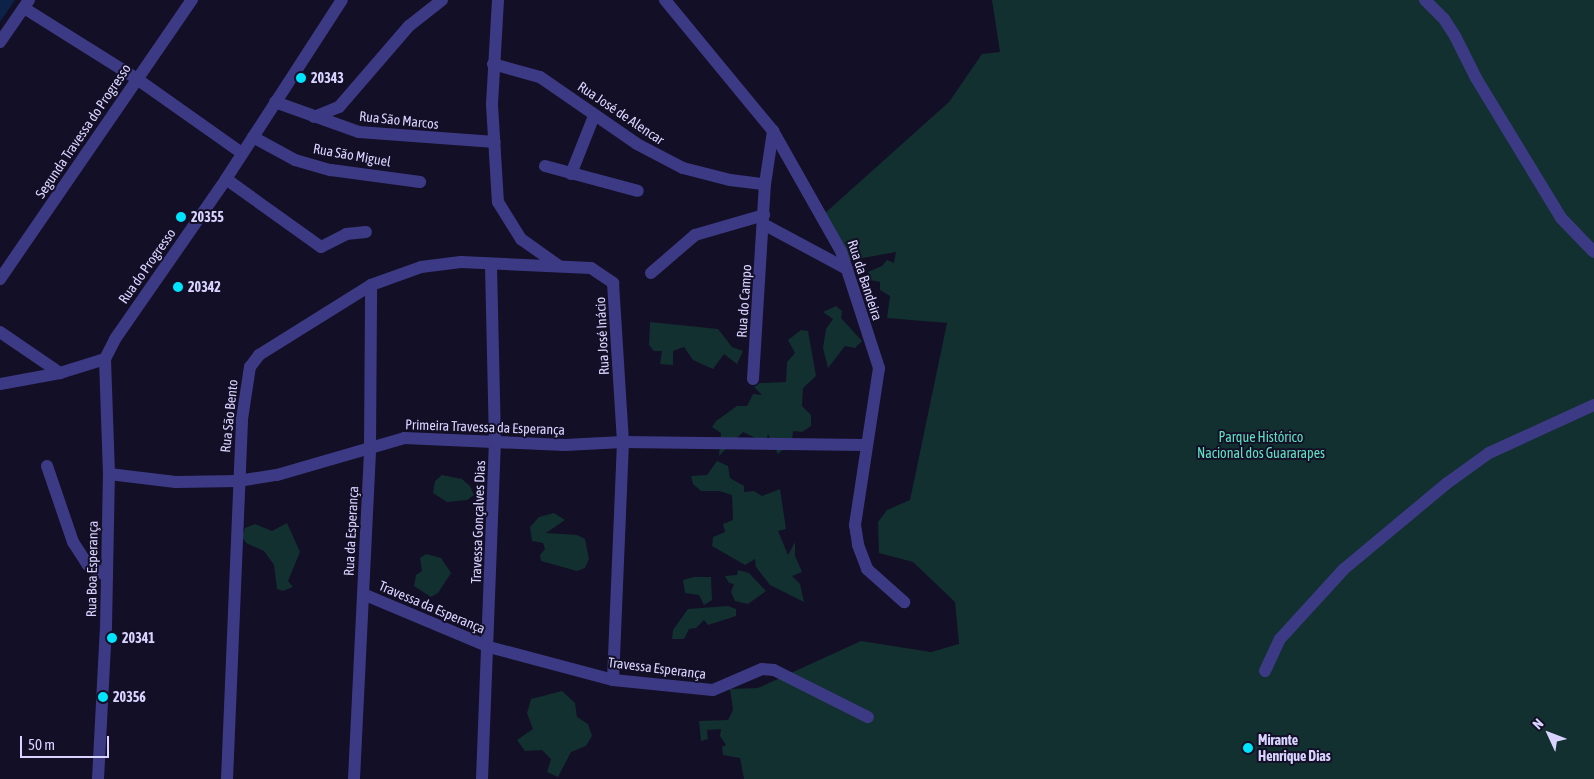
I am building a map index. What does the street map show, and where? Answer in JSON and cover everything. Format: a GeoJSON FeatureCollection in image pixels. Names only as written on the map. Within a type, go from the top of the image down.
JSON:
{"type":"FeatureCollection","features":[{"type":"Feature","properties":{"kind":"street","name":"Segunda Travessa do Progresso"},"geometry":{"type":"LineString","coordinates":[[0,279],[192,0]]}},
{"type":"Feature","properties":{"kind":"street","name":"Rua do Progresso"},"geometry":{"type":"LineString","coordinates":[[105,360],[127,321],[226,179],[342,0]]}},
{"type":"Feature","properties":{"kind":"street"},"geometry":{"type":"LineString","coordinates":[[314,117],[339,108],[409,26],[442,0]]}},
{"type":"Feature","properties":{"kind":"street"},"geometry":{"type":"LineString","coordinates":[[498,0],[493,64],[498,202],[522,239],[561,268]]}},
{"type":"Feature","properties":{"kind":"street","name":"Rua da Bandeira"},"geometry":{"type":"LineString","coordinates":[[665,0],[773,130],[833,233],[847,269],[879,368],[866,445],[856,526],[860,558],[867,569],[904,602]]}},
{"type":"Feature","properties":{"kind":"street"},"geometry":{"type":"LineString","coordinates":[[1425,0],[1444,19],[1455,36],[1476,78],[1561,218],[1594,252]]}},
{"type":"Feature","properties":{"kind":"street"},"geometry":{"type":"LineString","coordinates":[[0,42],[26,4],[242,153]]}},
{"type":"Feature","properties":{"kind":"street","name":"Rua José de Alencar"},"geometry":{"type":"LineString","coordinates":[[493,64],[540,77],[650,153],[683,168],[730,180],[765,184]]}},
{"type":"Feature","properties":{"kind":"street","name":"Rua São Marcos"},"geometry":{"type":"LineString","coordinates":[[275,102],[360,132],[495,142]]}},
{"type":"Feature","properties":{"kind":"street"},"geometry":{"type":"LineString","coordinates":[[571,174],[594,116]]}},
{"type":"Feature","properties":{"kind":"street","name":"Rua do Campo"},"geometry":{"type":"LineString","coordinates":[[752,379],[765,184],[773,130]]}},
{"type":"Feature","properties":{"kind":"street","name":"Rua São Miguel"},"geometry":{"type":"LineString","coordinates":[[253,137],[296,160],[331,170],[420,182]]}},
{"type":"Feature","properties":{"kind":"street"},"geometry":{"type":"LineString","coordinates":[[545,166],[638,190]]}},
{"type":"Feature","properties":{"kind":"street"},"geometry":{"type":"LineString","coordinates":[[226,179],[321,246],[346,234],[366,232]]}},
{"type":"Feature","properties":{"kind":"street"},"geometry":{"type":"LineString","coordinates":[[651,273],[695,234],[764,220],[847,269]]}},
{"type":"Feature","properties":{"kind":"street","name":"Rua São Bento"},"geometry":{"type":"LineString","coordinates":[[227,779],[238,481],[242,419],[250,367],[259,355],[371,285],[443,263],[561,268]]}},
{"type":"Feature","properties":{"kind":"street","name":"Travessa Gonçalves Dias"},"geometry":{"type":"LineString","coordinates":[[482,779],[489,647],[495,442],[491,265]]}},
{"type":"Feature","properties":{"kind":"street","name":"Rua José Inácio"},"geometry":{"type":"LineString","coordinates":[[561,268],[591,268],[613,283],[623,442],[613,680]]}},
{"type":"Feature","properties":{"kind":"street","name":"Rua da Esperança"},"geometry":{"type":"LineString","coordinates":[[354,779],[370,446],[371,285]]}},
{"type":"Feature","properties":{"kind":"street"},"geometry":{"type":"LineString","coordinates":[[0,332],[60,373]]}},
{"type":"Feature","properties":{"kind":"street"},"geometry":{"type":"LineString","coordinates":[[0,384],[60,373],[105,360]]}},
{"type":"Feature","properties":{"kind":"street","name":"Rua Boa Esperança"},"geometry":{"type":"LineString","coordinates":[[98,779],[107,576],[109,474],[105,360]]}},
{"type":"Feature","properties":{"kind":"street"},"geometry":{"type":"LineString","coordinates":[[1264,671],[1280,639],[1344,569],[1446,484],[1488,453],[1594,405]]}},
{"type":"Feature","properties":{"kind":"street","name":"Primeira Travessa da Esperança"},"geometry":{"type":"LineString","coordinates":[[109,474],[176,482],[238,481],[277,475],[370,446],[404,438],[565,445],[623,442],[866,445]]}},
{"type":"Feature","properties":{"kind":"street"},"geometry":{"type":"LineString","coordinates":[[47,466],[73,542],[88,565],[107,576]]}},
{"type":"Feature","properties":{"kind":"street","name":"Travessa da Esperança"},"geometry":{"type":"LineString","coordinates":[[363,594],[489,647]]}},
{"type":"Feature","properties":{"kind":"street","name":"Travessa Esperança"},"geometry":{"type":"LineString","coordinates":[[489,647],[613,680],[713,690],[768,669],[868,717]]}},
{"type":"Feature","properties":{"kind":"green space","name":"Parque Histórico Nacional dos Guararapes"},"geometry":{"type":"Polygon","coordinates":[[[992,0],[1594,0],[1594,779],[744,779],[740,758],[723,755],[722,747],[726,745],[720,736],[721,729],[707,730],[708,739],[701,741],[699,721],[728,720],[733,710],[730,689],[758,688],[861,641],[931,652],[959,644],[955,602],[913,562],[879,553],[878,522],[887,510],[910,500],[947,323],[887,318],[890,296],[880,290],[880,282],[870,280],[868,272],[882,266],[887,260],[894,263],[896,252],[846,261],[824,214],[949,102],[982,54],[1000,52],[992,0]]]}},
{"type":"Feature","properties":{"kind":"green space"},"geometry":{"type":"Polygon","coordinates":[[[836,306],[842,311],[841,318],[862,341],[855,348],[845,346],[828,368],[823,348],[826,329],[833,319],[823,312],[836,306]]]}},
{"type":"Feature","properties":{"kind":"green space"},"geometry":{"type":"Polygon","coordinates":[[[650,322],[718,329],[732,347],[743,351],[737,364],[724,354],[713,369],[693,360],[684,347],[673,351],[673,365],[660,364],[662,351],[654,351],[649,345],[650,322]]]}},
{"type":"Feature","properties":{"kind":"green space"},"geometry":{"type":"Polygon","coordinates":[[[801,330],[808,331],[816,376],[803,388],[802,406],[811,415],[811,426],[802,432],[793,431],[792,442],[778,454],[768,434],[766,443],[743,432],[719,456],[721,433],[712,427],[716,421],[737,406],[747,406],[753,394],[762,395],[754,387],[760,383],[786,382],[787,362],[795,353],[788,340],[801,330]]]}},
{"type":"Feature","properties":{"kind":"green space"},"geometry":{"type":"Polygon","coordinates":[[[717,461],[728,466],[730,478],[744,486],[744,492],[754,491],[762,496],[780,489],[786,529],[778,531],[788,555],[795,542],[795,556],[802,572],[792,576],[800,584],[804,602],[770,585],[756,567],[755,559],[745,565],[712,546],[713,537],[725,532],[723,524],[733,520],[732,495],[719,491],[701,491],[693,484],[691,476],[707,475],[717,461]]]}},
{"type":"Feature","properties":{"kind":"green space"},"geometry":{"type":"Polygon","coordinates":[[[442,475],[462,479],[470,486],[474,495],[467,500],[447,502],[433,493],[435,481],[442,475]]]}},
{"type":"Feature","properties":{"kind":"green space"},"geometry":{"type":"Polygon","coordinates":[[[554,513],[565,520],[546,533],[577,535],[585,539],[589,559],[585,568],[577,571],[541,561],[540,555],[545,549],[543,543],[532,541],[530,527],[539,517],[554,513]]]}},
{"type":"Feature","properties":{"kind":"green space"},"geometry":{"type":"Polygon","coordinates":[[[287,523],[300,552],[288,581],[293,587],[283,591],[277,589],[274,565],[264,551],[246,543],[242,537],[245,528],[255,524],[272,531],[287,523]]]}},
{"type":"Feature","properties":{"kind":"green space"},"geometry":{"type":"Polygon","coordinates":[[[426,554],[441,558],[451,573],[438,593],[431,597],[414,586],[416,575],[422,571],[420,558],[426,554]]]}},
{"type":"Feature","properties":{"kind":"green space"},"geometry":{"type":"Polygon","coordinates":[[[738,570],[749,573],[766,591],[748,604],[735,601],[731,592],[734,584],[729,583],[725,576],[737,575],[738,570]]]}},
{"type":"Feature","properties":{"kind":"green space"},"geometry":{"type":"Polygon","coordinates":[[[694,577],[711,577],[712,600],[704,605],[699,595],[685,593],[683,580],[694,577]]]}},
{"type":"Feature","properties":{"kind":"green space"},"geometry":{"type":"Polygon","coordinates":[[[728,606],[736,609],[736,616],[708,625],[704,620],[696,628],[689,629],[684,639],[672,639],[673,630],[688,609],[728,606]]]}},
{"type":"Feature","properties":{"kind":"green space"},"geometry":{"type":"Polygon","coordinates":[[[562,691],[575,703],[577,717],[588,724],[592,736],[586,746],[571,752],[558,777],[547,772],[551,759],[542,750],[525,751],[517,740],[533,729],[527,713],[531,699],[562,691]]]}},
{"type":"Feature","properties":{"kind":"water"},"geometry":{"type":"Polygon","coordinates":[[[0,0],[15,0],[0,22],[0,0]]]}},
{"type":"Feature","properties":{"kind":"place","name":"20343"},"geometry":{"type":"Point","coordinates":[301,78]}},
{"type":"Feature","properties":{"kind":"place","name":"20355"},"geometry":{"type":"Point","coordinates":[181,217]}},
{"type":"Feature","properties":{"kind":"place","name":"20342"},"geometry":{"type":"Point","coordinates":[178,287]}},
{"type":"Feature","properties":{"kind":"place","name":"20341"},"geometry":{"type":"Point","coordinates":[112,638]}},
{"type":"Feature","properties":{"kind":"place","name":"20356"},"geometry":{"type":"Point","coordinates":[103,697]}},
{"type":"Feature","properties":{"kind":"place","name":"Mirante Henrique Dias"},"geometry":{"type":"Point","coordinates":[1248,748]}}]}
